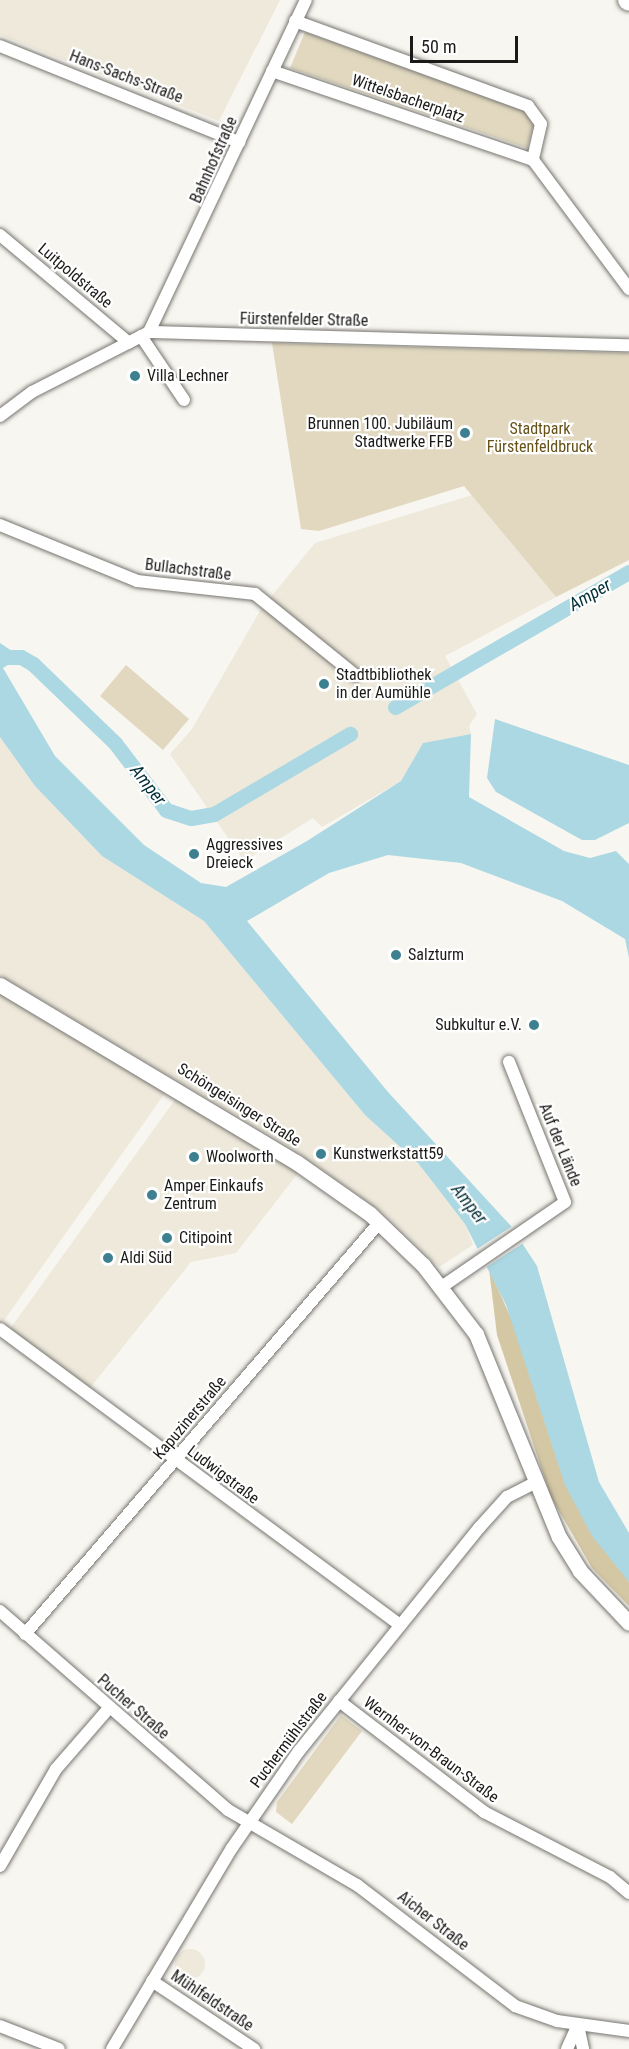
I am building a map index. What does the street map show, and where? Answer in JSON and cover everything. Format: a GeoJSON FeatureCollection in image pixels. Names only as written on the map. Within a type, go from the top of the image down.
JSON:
{"type":"FeatureCollection","features":[{"type":"Feature","properties":{"kind":"street","name":"Bahnhofstraße"},"geometry":{"type":"LineString","coordinates":[[145,334],[306,0]]}},
{"type":"Feature","properties":{"kind":"street","name":"Wittelsbacherplatz"},"geometry":{"type":"LineString","coordinates":[[272,71],[533,160],[541,124],[528,106],[295,21]]}},
{"type":"Feature","properties":{"kind":"street","name":"Hans-Sachs-Straße"},"geometry":{"type":"LineString","coordinates":[[0,46],[239,142]]}},
{"type":"Feature","properties":{"kind":"street"},"geometry":{"type":"LineString","coordinates":[[533,160],[629,289]]}},
{"type":"Feature","properties":{"kind":"street","name":"Luitpoldstraße"},"geometry":{"type":"LineString","coordinates":[[0,235],[129,343]]}},
{"type":"Feature","properties":{"kind":"street"},"geometry":{"type":"LineString","coordinates":[[0,416],[32,392],[145,334],[184,400]]}},
{"type":"Feature","properties":{"kind":"street","name":"Fürstenfelder Straße"},"geometry":{"type":"LineString","coordinates":[[145,334],[629,345]]}},
{"type":"Feature","properties":{"kind":"street","name":"Bullachstraße"},"geometry":{"type":"LineString","coordinates":[[0,525],[137,581],[255,594],[355,675]]}},
{"type":"Feature","properties":{"kind":"street","name":"Schöngeisinger Straße"},"geometry":{"type":"LineString","coordinates":[[0,986],[202,1101],[379,1223],[443,1286],[485,1351],[534,1483],[570,1556],[629,1623]]}},
{"type":"Feature","properties":{"kind":"street","name":"Auf der Lände"},"geometry":{"type":"LineString","coordinates":[[443,1286],[565,1202],[509,1062]]}},
{"type":"Feature","properties":{"kind":"street","name":"Kapuzinerstraße"},"geometry":{"type":"LineString","coordinates":[[25,1634],[379,1223]]}},
{"type":"Feature","properties":{"kind":"street","name":"Ludwigstraße"},"geometry":{"type":"LineString","coordinates":[[0,1329],[399,1624]]}},
{"type":"Feature","properties":{"kind":"street","name":"Puchermühlstraße"},"geometry":{"type":"LineString","coordinates":[[112,2049],[249,1821],[399,1624],[507,1497],[534,1483]]}},
{"type":"Feature","properties":{"kind":"street","name":"Pucher Straße"},"geometry":{"type":"LineString","coordinates":[[0,1611],[228,1810],[249,1821]]}},
{"type":"Feature","properties":{"kind":"street","name":"Wernher-von-Braun-Straße"},"geometry":{"type":"LineString","coordinates":[[339,1701],[484,1812],[610,1877],[629,1893]]}},
{"type":"Feature","properties":{"kind":"street"},"geometry":{"type":"LineString","coordinates":[[0,1866],[56,1769],[109,1708]]}},
{"type":"Feature","properties":{"kind":"street","name":"Aicher Straße"},"geometry":{"type":"LineString","coordinates":[[249,1821],[389,1907],[515,2006],[578,2024]]}},
{"type":"Feature","properties":{"kind":"street","name":"Mühlfeldstraße"},"geometry":{"type":"LineString","coordinates":[[152,1981],[254,2049]]}},
{"type":"Feature","properties":{"kind":"street"},"geometry":{"type":"LineString","coordinates":[[578,2024],[629,2031]]}},
{"type":"Feature","properties":{"kind":"street"},"geometry":{"type":"LineString","coordinates":[[567,2049],[578,2024]]}},
{"type":"Feature","properties":{"kind":"street"},"geometry":{"type":"LineString","coordinates":[[578,2024],[584,2049]]}},
{"type":"Feature","properties":{"kind":"street"},"geometry":{"type":"LineString","coordinates":[[0,2026],[59,2049]]}},
{"type":"Feature","properties":{"kind":"shaded area"},"geometry":{"type":"Polygon","coordinates":[[[0,0],[280,0],[219,121],[0,35],[0,0]]]}},
{"type":"Feature","properties":{"kind":"shaded area"},"geometry":{"type":"Polygon","coordinates":[[[472,495],[556,597],[445,656],[477,714],[469,726],[471,734],[423,743],[401,781],[322,827],[313,818],[244,861],[170,754],[192,729],[261,609],[315,543],[472,495]]]}},
{"type":"Feature","properties":{"kind":"shaded area"},"geometry":{"type":"Polygon","coordinates":[[[0,737],[35,786],[102,856],[204,921],[365,1115],[418,1163],[465,1224],[473,1245],[439,1267],[385,1214],[298,1152],[0,975],[0,737]]]}},
{"type":"Feature","properties":{"kind":"shaded area"},"geometry":{"type":"Polygon","coordinates":[[[0,992],[168,1089],[0,1326],[0,992]]]}},
{"type":"Feature","properties":{"kind":"shaded area","name":"Citipoint"},"geometry":{"type":"Polygon","coordinates":[[[177,1097],[299,1172],[236,1253],[191,1262],[86,1393],[7,1333],[177,1097]]]}},
{"type":"Feature","properties":{"kind":"shaded area"},"geometry":{"type":"Polygon","coordinates":[[[489,1269],[629,1582],[629,1606],[592,1568],[551,1497],[497,1335],[489,1269]]]}},
{"type":"Feature","properties":{"kind":"shaded area"},"geometry":{"type":"Polygon","coordinates":[[[190,1949],[196,1950],[204,1958],[204,1970],[196,1978],[190,1979],[184,1978],[176,1970],[175,1964],[176,1958],[184,1950],[190,1949]]]}},
{"type":"Feature","properties":{"kind":"green space"},"geometry":{"type":"Polygon","coordinates":[[[305,32],[524,111],[533,126],[527,148],[290,68],[305,32]]]}},
{"type":"Feature","properties":{"kind":"green space","name":"Stadtpark Fürstenfeldbruck"},"geometry":{"type":"Polygon","coordinates":[[[272,343],[629,353],[629,560],[556,597],[464,486],[319,531],[301,529],[272,343]]]}},
{"type":"Feature","properties":{"kind":"green space"},"geometry":{"type":"Polygon","coordinates":[[[126,665],[189,719],[163,750],[100,696],[126,665]]]}},
{"type":"Feature","properties":{"kind":"green space"},"geometry":{"type":"Polygon","coordinates":[[[341,1715],[362,1731],[292,1824],[276,1812],[277,1802],[341,1715]]]}},
{"type":"Feature","properties":{"kind":"water"},"geometry":{"type":"Polygon","coordinates":[[[0,643],[21,657],[3,668],[55,756],[144,845],[201,883],[226,887],[307,841],[401,781],[423,743],[471,734],[469,797],[564,851],[590,858],[616,851],[629,864],[629,958],[625,939],[562,901],[461,863],[388,855],[329,873],[247,921],[388,1092],[511,1226],[537,1266],[599,1482],[629,1533],[629,1582],[592,1536],[565,1485],[506,1305],[465,1224],[418,1163],[365,1115],[204,921],[102,856],[35,786],[0,737],[0,643]]]}},
{"type":"Feature","properties":{"kind":"water"},"geometry":{"type":"Polygon","coordinates":[[[495,719],[629,765],[629,823],[595,840],[582,840],[496,792],[487,778],[495,719]]]}},
{"type":"Feature","properties":{"kind":"pier"},"geometry":{"type":"Polygon","coordinates":[[[514,1225],[525,1242],[485,1268],[474,1251],[514,1225]]]}},
{"type":"Feature","properties":{"kind":"waterway","name":"Amper"},"geometry":{"type":"LineString","coordinates":[[395,707],[629,572]]}},
{"type":"Feature","properties":{"kind":"waterway","name":"Amper"},"geometry":{"type":"LineString","coordinates":[[0,657],[21,657],[33,664],[115,743],[166,810],[191,818],[214,814],[350,734]]}},
{"type":"Feature","properties":{"kind":"place","name":"Villa Lechner"},"geometry":{"type":"Point","coordinates":[135,376]}},
{"type":"Feature","properties":{"kind":"place","name":"Brunnen 100. Jubiläum Stadtwerke FFB"},"geometry":{"type":"Point","coordinates":[465,433]}},
{"type":"Feature","properties":{"kind":"place","name":"Stadtbibliothek in der Aumühle"},"geometry":{"type":"Point","coordinates":[324,684]}},
{"type":"Feature","properties":{"kind":"place","name":"Aggressives Dreieck"},"geometry":{"type":"Point","coordinates":[194,854]}},
{"type":"Feature","properties":{"kind":"place","name":"Salzturm"},"geometry":{"type":"Point","coordinates":[396,955]}},
{"type":"Feature","properties":{"kind":"place","name":"Subkultur e.V."},"geometry":{"type":"Point","coordinates":[534,1025]}},
{"type":"Feature","properties":{"kind":"place","name":"Kunstwerkstatt59"},"geometry":{"type":"Point","coordinates":[321,1154]}},
{"type":"Feature","properties":{"kind":"place","name":"Woolworth"},"geometry":{"type":"Point","coordinates":[194,1157]}},
{"type":"Feature","properties":{"kind":"place","name":"Amper Einkaufs Zentrum"},"geometry":{"type":"Point","coordinates":[152,1195]}},
{"type":"Feature","properties":{"kind":"place","name":"Citipoint"},"geometry":{"type":"Point","coordinates":[167,1238]}},
{"type":"Feature","properties":{"kind":"place","name":"Aldi Süd"},"geometry":{"type":"Point","coordinates":[108,1258]}}]}
